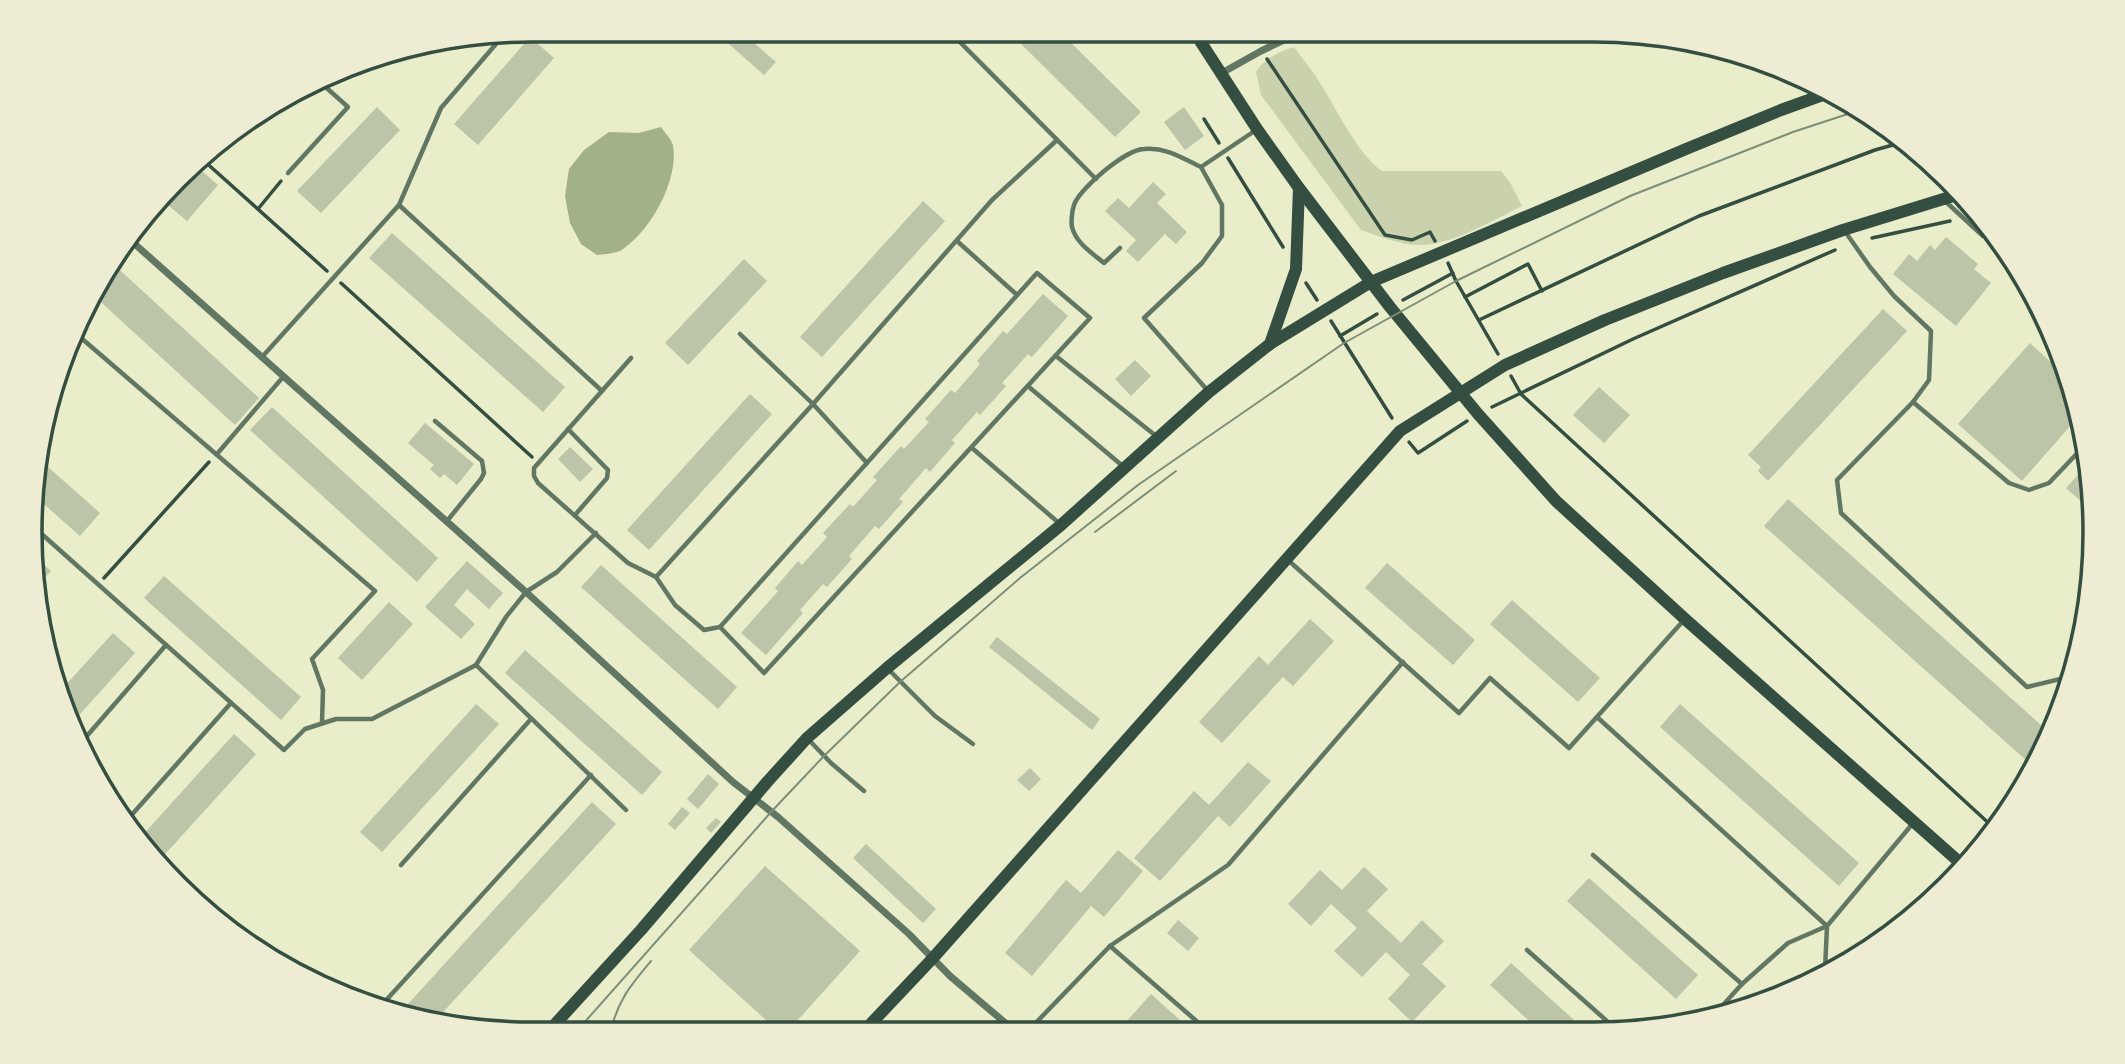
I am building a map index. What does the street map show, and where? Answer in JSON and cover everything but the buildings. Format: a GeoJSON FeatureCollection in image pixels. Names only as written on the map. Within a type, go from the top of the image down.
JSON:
{"type":"FeatureCollection","features":[{"type":"Feature","properties":{"kind":"main road"},"geometry":{"type":"LineString","coordinates":[[1200,42],[1257,129],[1371,282],[1478,414],[1556,501],[1957,860]]}},
{"type":"Feature","properties":{"kind":"main road"},"geometry":{"type":"LineString","coordinates":[[557,1022],[641,930],[807,738],[887,668],[1061,525],[1209,393],[1270,344],[1371,282],[1722,134],[1818,97]]}},
{"type":"Feature","properties":{"kind":"main road"},"geometry":{"type":"LineString","coordinates":[[1270,344],[1296,269],[1299,188]]}},
{"type":"Feature","properties":{"kind":"main road"},"geometry":{"type":"LineString","coordinates":[[872,1022],[933,958],[1400,431],[1505,365],[1605,320],[1843,230],[1949,197]]}},
{"type":"Feature","properties":{"kind":"street"},"geometry":{"type":"LineString","coordinates":[[1220,75],[1280,42]]}},
{"type":"Feature","properties":{"kind":"street"},"geometry":{"type":"LineString","coordinates":[[136,245],[526,593],[733,782],[778,817],[950,976],[1005,1022]]}},
{"type":"Feature","properties":{"kind":"lane"},"geometry":{"type":"LineString","coordinates":[[960,42],[1096,179]]}},
{"type":"Feature","properties":{"kind":"lane"},"geometry":{"type":"LineString","coordinates":[[261,358],[399,205],[441,108],[497,43]]}},
{"type":"Feature","properties":{"kind":"lane"},"geometry":{"type":"LineString","coordinates":[[288,173],[348,107],[326,88]]}},
{"type":"Feature","properties":{"kind":"lane"},"geometry":{"type":"LineString","coordinates":[[1200,167],[1257,129]]}},
{"type":"Feature","properties":{"kind":"lane"},"geometry":{"type":"LineString","coordinates":[[656,577],[813,404],[992,200],[1057,140]]}},
{"type":"Feature","properties":{"kind":"lane"},"geometry":{"type":"LineString","coordinates":[[1120,248],[1104,263],[1076,239],[1072,224],[1074,204],[1096,179],[1119,159],[1141,148],[1164,149],[1200,167],[1222,205],[1222,236],[1202,263],[1144,318],[1209,393]]}},
{"type":"Feature","properties":{"kind":"lane"},"geometry":{"type":"LineString","coordinates":[[1943,199],[1983,236]]}},
{"type":"Feature","properties":{"kind":"lane"},"geometry":{"type":"LineString","coordinates":[[399,205],[602,391]]}},
{"type":"Feature","properties":{"kind":"lane"},"geometry":{"type":"LineString","coordinates":[[1843,230],[1895,296],[1931,331],[1929,380],[1913,402],[1837,480],[1841,513],[2027,687],[2060,679]]}},
{"type":"Feature","properties":{"kind":"lane"},"geometry":{"type":"LineString","coordinates":[[957,241],[1016,295]]}},
{"type":"Feature","properties":{"kind":"lane"},"geometry":{"type":"LineString","coordinates":[[631,358],[538,463],[534,468],[534,476],[538,483],[628,563],[656,577],[675,605],[704,630],[720,628],[1037,273],[1090,318],[764,673],[720,628]]}},
{"type":"Feature","properties":{"kind":"lane"},"geometry":{"type":"LineString","coordinates":[[740,334],[813,404],[867,463]]}},
{"type":"Feature","properties":{"kind":"lane"},"geometry":{"type":"LineString","coordinates":[[82,338],[375,591],[312,659],[323,690],[322,723]]}},
{"type":"Feature","properties":{"kind":"lane"},"geometry":{"type":"LineString","coordinates":[[1056,356],[1159,438]]}},
{"type":"Feature","properties":{"kind":"lane"},"geometry":{"type":"LineString","coordinates":[[217,454],[283,377]]}},
{"type":"Feature","properties":{"kind":"lane"},"geometry":{"type":"LineString","coordinates":[[1029,387],[1125,468]]}},
{"type":"Feature","properties":{"kind":"lane"},"geometry":{"type":"LineString","coordinates":[[1913,402],[2009,483],[2029,490],[2049,483],[2075,456]]}},
{"type":"Feature","properties":{"kind":"lane"},"geometry":{"type":"LineString","coordinates":[[435,421],[482,461],[484,467],[481,479],[447,522]]}},
{"type":"Feature","properties":{"kind":"lane"},"geometry":{"type":"LineString","coordinates":[[568,429],[609,474],[575,515]]}},
{"type":"Feature","properties":{"kind":"lane"},"geometry":{"type":"LineString","coordinates":[[972,448],[1061,525]]}},
{"type":"Feature","properties":{"kind":"lane"},"geometry":{"type":"LineString","coordinates":[[42,534],[284,750],[305,729],[336,719],[372,719],[476,665],[506,617],[526,593],[557,572],[596,533]]}},
{"type":"Feature","properties":{"kind":"lane"},"geometry":{"type":"LineString","coordinates":[[1286,558],[1459,713],[1490,678],[1569,748],[1685,619]]}},
{"type":"Feature","properties":{"kind":"lane"},"geometry":{"type":"LineString","coordinates":[[87,736],[166,645]]}},
{"type":"Feature","properties":{"kind":"lane"},"geometry":{"type":"LineString","coordinates":[[1037,1022],[1110,946],[1228,866],[1403,662]]}},
{"type":"Feature","properties":{"kind":"lane"},"geometry":{"type":"LineString","coordinates":[[476,665],[626,810]]}},
{"type":"Feature","properties":{"kind":"lane"},"geometry":{"type":"LineString","coordinates":[[887,668],[935,716],[972,744]]}},
{"type":"Feature","properties":{"kind":"lane"},"geometry":{"type":"LineString","coordinates":[[133,815],[231,703]]}},
{"type":"Feature","properties":{"kind":"lane"},"geometry":{"type":"LineString","coordinates":[[1597,717],[1827,926]]}},
{"type":"Feature","properties":{"kind":"lane"},"geometry":{"type":"LineString","coordinates":[[401,865],[531,719]]}},
{"type":"Feature","properties":{"kind":"lane"},"geometry":{"type":"LineString","coordinates":[[807,738],[864,791]]}},
{"type":"Feature","properties":{"kind":"lane"},"geometry":{"type":"LineString","coordinates":[[387,1000],[590,775]]}},
{"type":"Feature","properties":{"kind":"lane"},"geometry":{"type":"LineString","coordinates":[[1724,1004],[1788,943],[1827,926],[1914,822]]}},
{"type":"Feature","properties":{"kind":"lane"},"geometry":{"type":"LineString","coordinates":[[1593,855],[1742,984]]}},
{"type":"Feature","properties":{"kind":"lane"},"geometry":{"type":"LineString","coordinates":[[1825,963],[1827,926]]}},
{"type":"Feature","properties":{"kind":"lane"},"geometry":{"type":"LineString","coordinates":[[1110,946],[1198,1022]]}},
{"type":"Feature","properties":{"kind":"lane"},"geometry":{"type":"LineString","coordinates":[[1527,950],[1607,1022]]}},
{"type":"Feature","properties":{"kind":"path"},"geometry":{"type":"LineString","coordinates":[[1255,42],[1385,235],[1412,240],[1430,232],[1521,394],[1988,822]]}},
{"type":"Feature","properties":{"kind":"path"},"geometry":{"type":"LineString","coordinates":[[1204,119],[1296,269],[1400,431],[1418,453],[1478,414],[1633,338],[1853,242],[1964,218]]}},
{"type":"Feature","properties":{"kind":"path"},"geometry":{"type":"LineString","coordinates":[[1479,320],[1699,216],[1893,145]]}},
{"type":"Feature","properties":{"kind":"path"},"geometry":{"type":"LineString","coordinates":[[208,165],[538,463]]}},
{"type":"Feature","properties":{"kind":"path"},"geometry":{"type":"LineString","coordinates":[[258,209],[288,173]]}},
{"type":"Feature","properties":{"kind":"path"},"geometry":{"type":"LineString","coordinates":[[1465,296],[1528,264],[1542,291]]}},
{"type":"Feature","properties":{"kind":"path"},"geometry":{"type":"LineString","coordinates":[[98,584],[217,454]]}},
{"type":"Feature","properties":{"kind":"shaded area"},"geometry":{"type":"Polygon","coordinates":[[[1294,47],[1317,78],[1355,141],[1382,171],[1501,171],[1522,206],[1472,231],[1431,244],[1404,244],[1361,230],[1261,95],[1256,72],[1272,56],[1294,47]]]}},
{"type":"Feature","properties":{"kind":"shaded area"},"geometry":{"type":"Polygon","coordinates":[[[661,127],[673,145],[674,159],[661,203],[633,241],[617,252],[597,255],[581,244],[570,223],[565,196],[569,169],[584,150],[609,132],[639,133],[661,127]]]}},
{"type":"Feature","properties":{"kind":"tram line"},"geometry":{"type":"LineString","coordinates":[[585,1022],[771,812],[900,682],[1020,578],[1138,485],[1344,343],[1456,281],[1630,196],[1793,132],[1848,114]]}},
{"type":"Feature","properties":{"kind":"tram line"},"geometry":{"type":"LineString","coordinates":[[1095,532],[1176,471]]}},
{"type":"Feature","properties":{"kind":"tram line"},"geometry":{"type":"LineString","coordinates":[[614,1022],[626,994],[651,961]]}}]}
